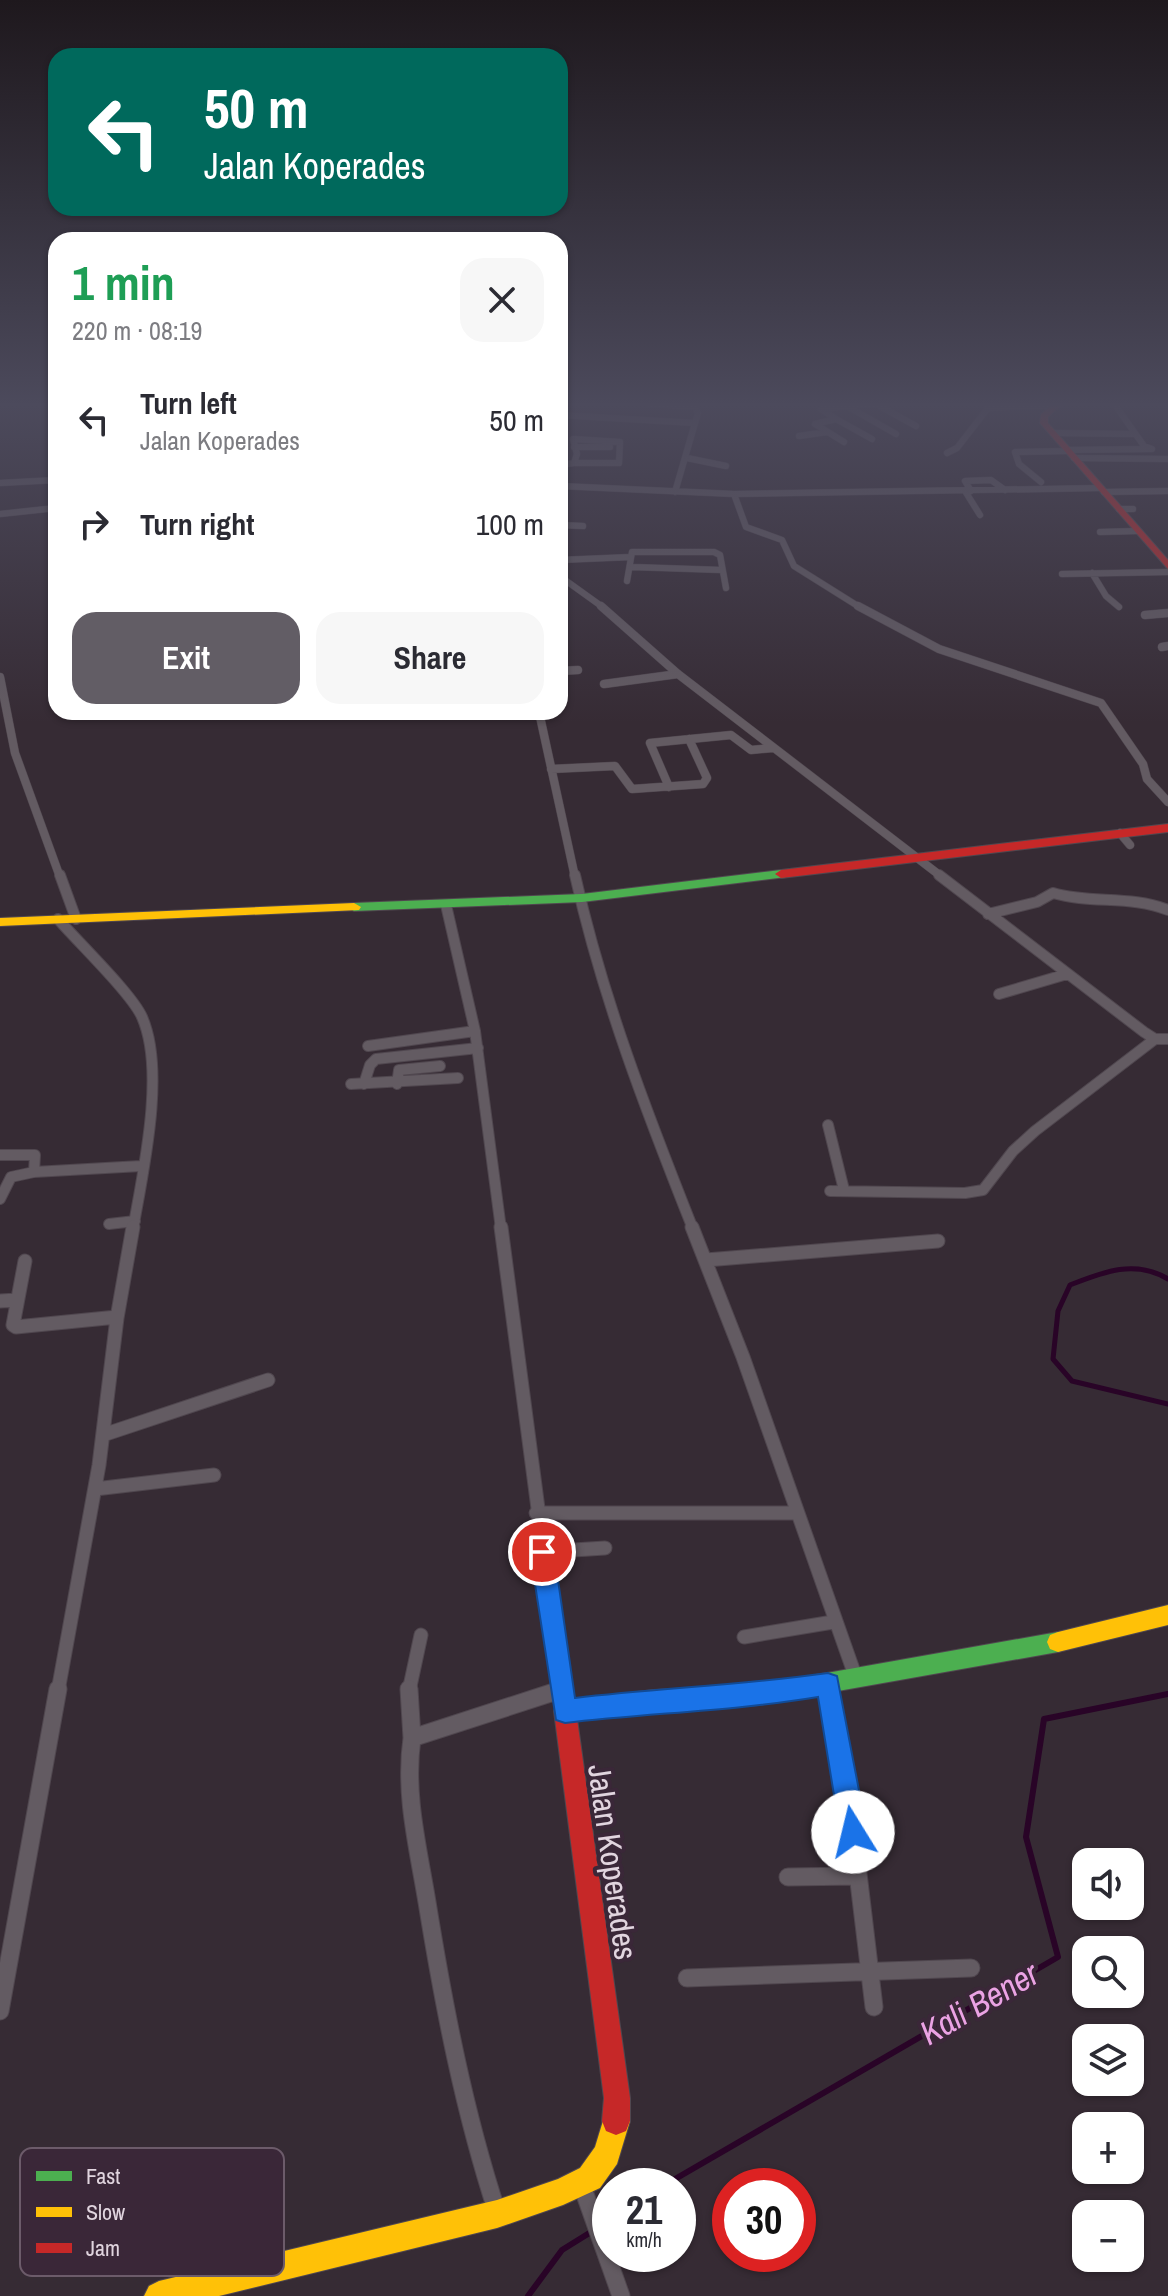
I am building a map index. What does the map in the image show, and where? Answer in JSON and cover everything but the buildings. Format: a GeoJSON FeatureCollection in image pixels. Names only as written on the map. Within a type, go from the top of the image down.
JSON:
{"type":"FeatureCollection","features":[{"type":"Feature","properties":{"kind":"street"},"geometry":{"type":"LineString","coordinates":[[0,514],[45,509]]}},
{"type":"Feature","properties":{"kind":"street"},"geometry":{"type":"LineString","coordinates":[[740,509],[746,527],[782,540],[794,566],[854,606],[939,649],[1101,703],[1143,764],[1147,779],[1168,802]]}},
{"type":"Feature","properties":{"kind":"street"},"geometry":{"type":"LineString","coordinates":[[977,509],[980,515]]}},
{"type":"Feature","properties":{"kind":"street"},"geometry":{"type":"LineString","coordinates":[[1126,509],[1137,531],[1168,569]]}},
{"type":"Feature","properties":{"kind":"street"},"geometry":{"type":"LineString","coordinates":[[568,525],[583,526]]}},
{"type":"Feature","properties":{"kind":"street"},"geometry":{"type":"LineString","coordinates":[[1100,532],[1137,531]]}},
{"type":"Feature","properties":{"kind":"street"},"geometry":{"type":"LineString","coordinates":[[686,537],[687,551]]}},
{"type":"Feature","properties":{"kind":"street"},"geometry":{"type":"LineString","coordinates":[[627,581],[634,551],[717,552],[726,588]]}},
{"type":"Feature","properties":{"kind":"street"},"geometry":{"type":"LineString","coordinates":[[568,560],[631,557]]}},
{"type":"Feature","properties":{"kind":"street"},"geometry":{"type":"LineString","coordinates":[[632,567],[722,570]]}},
{"type":"Feature","properties":{"kind":"street"},"geometry":{"type":"LineString","coordinates":[[1062,574],[1168,569]]}},
{"type":"Feature","properties":{"kind":"street"},"geometry":{"type":"LineString","coordinates":[[1092,573],[1106,596],[1119,607]]}},
{"type":"Feature","properties":{"kind":"street"},"geometry":{"type":"LineString","coordinates":[[568,583],[620,619],[678,674],[988,914],[1067,974],[1162,1039],[1035,1131],[1013,1151],[983,1190],[965,1193],[830,1191]]}},
{"type":"Feature","properties":{"kind":"street"},"geometry":{"type":"LineString","coordinates":[[1145,615],[1168,613]]}},
{"type":"Feature","properties":{"kind":"street"},"geometry":{"type":"LineString","coordinates":[[568,671],[578,670]]}},
{"type":"Feature","properties":{"kind":"street"},"geometry":{"type":"LineString","coordinates":[[604,684],[678,674]]}},
{"type":"Feature","properties":{"kind":"street"},"geometry":{"type":"LineString","coordinates":[[0,677],[5,733],[76,919]]}},
{"type":"Feature","properties":{"kind":"street"},"geometry":{"type":"LineString","coordinates":[[541,720],[587,929],[633,1077],[706,1260],[833,1622],[856,1678]]}},
{"type":"Feature","properties":{"kind":"street"},"geometry":{"type":"LineString","coordinates":[[669,787],[649,744],[731,735],[751,750],[773,748]]}},
{"type":"Feature","properties":{"kind":"street"},"geometry":{"type":"LineString","coordinates":[[551,769],[612,766],[617,768],[630,789],[699,785],[708,780],[689,739]]}},
{"type":"Feature","properties":{"kind":"street"},"geometry":{"type":"LineString","coordinates":[[0,922],[582,898],[913,856],[1125,839],[1168,828]]}},
{"type":"Feature","properties":{"kind":"street"},"geometry":{"type":"LineString","coordinates":[[988,914],[1037,902],[1053,893],[1074,899],[1145,901],[1168,910]]}},
{"type":"Feature","properties":{"kind":"street"},"geometry":{"type":"LineString","coordinates":[[446,905],[478,1048],[536,1513],[565,1711],[653,1700],[759,1695],[1037,1647],[1168,1615]]}},
{"type":"Feature","properties":{"kind":"street"},"geometry":{"type":"LineString","coordinates":[[0,2011],[95,1489],[117,1317],[135,1221],[152,1070],[150,1028],[58,919]]}},
{"type":"Feature","properties":{"kind":"street"},"geometry":{"type":"LineString","coordinates":[[999,994],[1067,974]]}},
{"type":"Feature","properties":{"kind":"street"},"geometry":{"type":"LineString","coordinates":[[368,1046],[475,1031]]}},
{"type":"Feature","properties":{"kind":"street"},"geometry":{"type":"LineString","coordinates":[[364,1084],[370,1065],[376,1059],[478,1048]]}},
{"type":"Feature","properties":{"kind":"street"},"geometry":{"type":"LineString","coordinates":[[397,1084],[399,1070],[440,1066]]}},
{"type":"Feature","properties":{"kind":"street"},"geometry":{"type":"LineString","coordinates":[[351,1084],[397,1084],[458,1078]]}},
{"type":"Feature","properties":{"kind":"street"},"geometry":{"type":"LineString","coordinates":[[828,1125],[844,1190]]}},
{"type":"Feature","properties":{"kind":"street"},"geometry":{"type":"LineString","coordinates":[[0,1155],[35,1155],[34,1172]]}},
{"type":"Feature","properties":{"kind":"street"},"geometry":{"type":"LineString","coordinates":[[0,1199],[13,1175],[141,1166]]}},
{"type":"Feature","properties":{"kind":"street"},"geometry":{"type":"LineString","coordinates":[[109,1224],[135,1221]]}},
{"type":"Feature","properties":{"kind":"street"},"geometry":{"type":"LineString","coordinates":[[706,1260],[794,1250],[938,1241]]}},
{"type":"Feature","properties":{"kind":"street"},"geometry":{"type":"LineString","coordinates":[[25,1261],[13,1325],[16,1327],[117,1317]]}},
{"type":"Feature","properties":{"kind":"street"},"geometry":{"type":"LineString","coordinates":[[0,1301],[17,1300]]}},
{"type":"Feature","properties":{"kind":"street"},"geometry":{"type":"LineString","coordinates":[[103,1435],[268,1380]]}},
{"type":"Feature","properties":{"kind":"street"},"geometry":{"type":"LineString","coordinates":[[95,1489],[214,1475]]}},
{"type":"Feature","properties":{"kind":"street"},"geometry":{"type":"LineString","coordinates":[[536,1513],[797,1513]]}},
{"type":"Feature","properties":{"kind":"street"},"geometry":{"type":"LineString","coordinates":[[542,1552],[605,1548]]}},
{"type":"Feature","properties":{"kind":"street"},"geometry":{"type":"LineString","coordinates":[[744,1637],[833,1622]]}},
{"type":"Feature","properties":{"kind":"street"},"geometry":{"type":"LineString","coordinates":[[421,1635],[407,1684],[407,1713],[412,1738],[408,1775],[447,2030],[478,2158],[497,2214]]}},
{"type":"Feature","properties":{"kind":"street"},"geometry":{"type":"LineString","coordinates":[[828,1684],[853,1832],[874,2007]]}},
{"type":"Feature","properties":{"kind":"street"},"geometry":{"type":"LineString","coordinates":[[412,1738],[560,1690]]}},
{"type":"Feature","properties":{"kind":"street","name":"Jalan Koperades"},"geometry":{"type":"LineString","coordinates":[[284,2266],[497,2214],[590,2178],[607,2154],[616,2122],[617,2098],[565,1711]]}},
{"type":"Feature","properties":{"kind":"street"},"geometry":{"type":"LineString","coordinates":[[788,1877],[856,1876]]}},
{"type":"Feature","properties":{"kind":"street"},"geometry":{"type":"LineString","coordinates":[[687,1978],[971,1968]]}},
{"type":"Feature","properties":{"kind":"street"},"geometry":{"type":"LineString","coordinates":[[581,2182],[621,2296]]}},
{"type":"Feature","properties":{"kind":"street","name":"Jalan Koperades"},"geometry":{"type":"LineString","coordinates":[[159,2296],[241,2276]]}},
{"type":"Feature","properties":{"kind":"waterway","name":"Kali Bener"},"geometry":{"type":"LineString","coordinates":[[1168,1279],[1156,1273],[1131,1269],[1107,1272],[1070,1285],[1058,1311],[1053,1359],[1072,1381],[1168,1404]]}},
{"type":"Feature","properties":{"kind":"waterway","name":"Kali Bener"},"geometry":{"type":"LineString","coordinates":[[694,2168],[1058,1957],[1026,1837],[1044,1719],[1168,1694]]}},
{"type":"Feature","properties":{"kind":"waterway","name":"Kali Bener"},"geometry":{"type":"LineString","coordinates":[[528,2296],[562,2250],[591,2232]]}},
{"type":"Feature","properties":{"kind":"traffic: fast"},"geometry":{"type":"LineString","coordinates":[[354,907],[582,898],[781,874]]}},
{"type":"Feature","properties":{"kind":"traffic: fast"},"geometry":{"type":"LineString","coordinates":[[573,1710],[653,1700],[759,1695],[1058,1642]]}},
{"type":"Feature","properties":{"kind":"traffic: slow"},"geometry":{"type":"LineString","coordinates":[[0,922],[354,907]]}},
{"type":"Feature","properties":{"kind":"traffic: slow"},"geometry":{"type":"LineString","coordinates":[[1058,1642],[1168,1615]]}},
{"type":"Feature","properties":{"kind":"traffic: slow"},"geometry":{"type":"LineString","coordinates":[[284,2266],[497,2214],[563,2191],[590,2178],[607,2154],[616,2121]]}},
{"type":"Feature","properties":{"kind":"traffic: slow"},"geometry":{"type":"LineString","coordinates":[[159,2296],[241,2276]]}},
{"type":"Feature","properties":{"kind":"traffic: jam"},"geometry":{"type":"LineString","coordinates":[[1119,509],[1168,566]]}},
{"type":"Feature","properties":{"kind":"traffic: jam"},"geometry":{"type":"LineString","coordinates":[[781,874],[1168,828]]}},
{"type":"Feature","properties":{"kind":"traffic: jam"},"geometry":{"type":"LineString","coordinates":[[573,1710],[565,1711],[617,2098],[616,2121]]}},
{"type":"Feature","properties":{"kind":"route"},"geometry":{"type":"LineString","coordinates":[[542,1552],[565,1711],[653,1700],[759,1695],[828,1684],[835,1710],[853,1832]]}}]}
